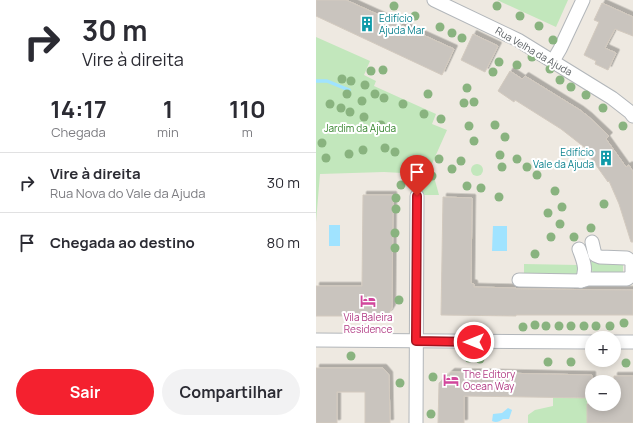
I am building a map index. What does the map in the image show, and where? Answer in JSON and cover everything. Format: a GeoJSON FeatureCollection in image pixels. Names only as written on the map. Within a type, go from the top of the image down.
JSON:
{"type":"FeatureCollection","features":[{"type":"Feature","properties":{"kind":"street","name":"Rua Velha da Ajuda"},"geometry":{"type":"LineString","coordinates":[[434,0],[516,44],[553,61],[612,98],[632,113]]}},
{"type":"Feature","properties":{"kind":"street"},"geometry":{"type":"LineString","coordinates":[[553,61],[583,0]]}},
{"type":"Feature","properties":{"kind":"street"},"geometry":{"type":"LineString","coordinates":[[416,423],[417,196]]}},
{"type":"Feature","properties":{"kind":"street"},"geometry":{"type":"LineString","coordinates":[[519,280],[582,281],[588,278],[627,279],[632,276],[632,262],[627,258],[600,258],[596,255],[592,242]]}},
{"type":"Feature","properties":{"kind":"street"},"geometry":{"type":"LineString","coordinates":[[579,248],[584,260],[585,268],[582,281]]}},
{"type":"Feature","properties":{"kind":"street"},"geometry":{"type":"LineString","coordinates":[[316,340],[585,342]]}},
{"type":"Feature","properties":{"kind":"street"},"geometry":{"type":"LineString","coordinates":[[621,342],[633,342]]}},
{"type":"Feature","properties":{"kind":"green space"},"geometry":{"type":"Polygon","coordinates":[[[497,0],[568,0],[556,27],[497,0]]]}},
{"type":"Feature","properties":{"kind":"green space","name":"Jardim da Ajuda"},"geometry":{"type":"Polygon","coordinates":[[[316,37],[370,61],[364,75],[376,81],[374,86],[436,114],[432,124],[447,130],[431,166],[439,195],[419,195],[412,178],[402,173],[384,172],[320,174],[316,222],[316,37]]]}},
{"type":"Feature","properties":{"kind":"green space"},"geometry":{"type":"Polygon","coordinates":[[[475,164],[479,164],[483,170],[479,176],[475,176],[471,172],[471,168],[475,164]]]}},
{"type":"Feature","properties":{"kind":"green space"},"geometry":{"type":"Polygon","coordinates":[[[590,262],[623,262],[623,275],[593,274],[590,262]]]}},
{"type":"Feature","properties":{"kind":"green space"},"geometry":{"type":"Polygon","coordinates":[[[524,264],[578,265],[578,276],[524,276],[524,264]]]}},
{"type":"Feature","properties":{"kind":"green space"},"geometry":{"type":"Polygon","coordinates":[[[553,398],[585,398],[587,423],[528,423],[528,415],[535,410],[553,406],[553,398]]]}},
{"type":"Feature","properties":{"kind":"water"},"geometry":{"type":"Polygon","coordinates":[[[329,225],[340,225],[340,246],[329,246],[329,225]]]}},
{"type":"Feature","properties":{"kind":"water"},"geometry":{"type":"Polygon","coordinates":[[[493,226],[507,226],[507,251],[492,251],[493,226]]]}},
{"type":"Feature","properties":{"kind":"water"},"geometry":{"type":"Polygon","coordinates":[[[508,408],[512,410],[509,419],[503,419],[496,422],[492,421],[493,414],[502,413],[508,408]]]}},
{"type":"Feature","properties":{"kind":"building"},"geometry":{"type":"Polygon","coordinates":[[[316,0],[346,0],[454,49],[442,75],[316,16],[316,0]]]}},
{"type":"Feature","properties":{"kind":"building"},"geometry":{"type":"Polygon","coordinates":[[[602,3],[633,17],[633,36],[615,29],[605,48],[616,53],[608,70],[595,64],[596,61],[584,55],[599,22],[594,20],[602,3]]]}},
{"type":"Feature","properties":{"kind":"building"},"geometry":{"type":"Polygon","coordinates":[[[473,34],[498,46],[485,72],[461,60],[473,34]]]}},
{"type":"Feature","properties":{"kind":"building","name":"Edifício Vale da Ajuda"},"geometry":{"type":"Polygon","coordinates":[[[510,71],[522,79],[525,76],[580,110],[609,136],[606,139],[626,167],[629,165],[633,172],[633,242],[631,242],[619,204],[609,181],[608,182],[586,151],[588,150],[561,129],[498,91],[510,71]]]}},
{"type":"Feature","properties":{"kind":"building"},"geometry":{"type":"Polygon","coordinates":[[[363,195],[393,195],[392,308],[389,313],[383,316],[316,316],[316,286],[362,286],[363,195]]]}},
{"type":"Feature","properties":{"kind":"building"},"geometry":{"type":"Polygon","coordinates":[[[443,197],[472,198],[471,283],[474,284],[474,287],[516,289],[633,290],[633,315],[441,315],[443,197]]]}},
{"type":"Feature","properties":{"kind":"building"},"geometry":{"type":"Polygon","coordinates":[[[316,368],[383,368],[389,375],[390,423],[365,423],[365,392],[337,392],[337,423],[316,423],[316,368]]]}},
{"type":"Feature","properties":{"kind":"building"},"geometry":{"type":"Polygon","coordinates":[[[451,372],[592,375],[585,375],[585,398],[464,396],[464,423],[438,423],[439,383],[451,372]]]}},
{"type":"Feature","properties":{"kind":"building"},"geometry":{"type":"Polygon","coordinates":[[[621,376],[633,376],[633,423],[587,423],[587,411],[621,411],[621,376]]]}},
{"type":"Feature","properties":{"kind":"waterway"},"geometry":{"type":"LineString","coordinates":[[316,81],[327,81],[349,90]]}},
{"type":"Feature","properties":{"kind":"place","name":"Edifício Ajuda Mar"},"geometry":{"type":"Point","coordinates":[367,24]}},
{"type":"Feature","properties":{"kind":"place","name":"Edifício Vale da Ajuda"},"geometry":{"type":"Point","coordinates":[606,158]}},
{"type":"Feature","properties":{"kind":"place","name":"Vila Baleira Residence"},"geometry":{"type":"Point","coordinates":[368,301]}},
{"type":"Feature","properties":{"kind":"place","name":"The Editory Ocean Way"},"geometry":{"type":"Point","coordinates":[451,380]}},
{"type":"Feature","properties":{"kind":"route"},"geometry":{"type":"LineString","coordinates":[[417,196],[416,341],[474,342]]}}]}
